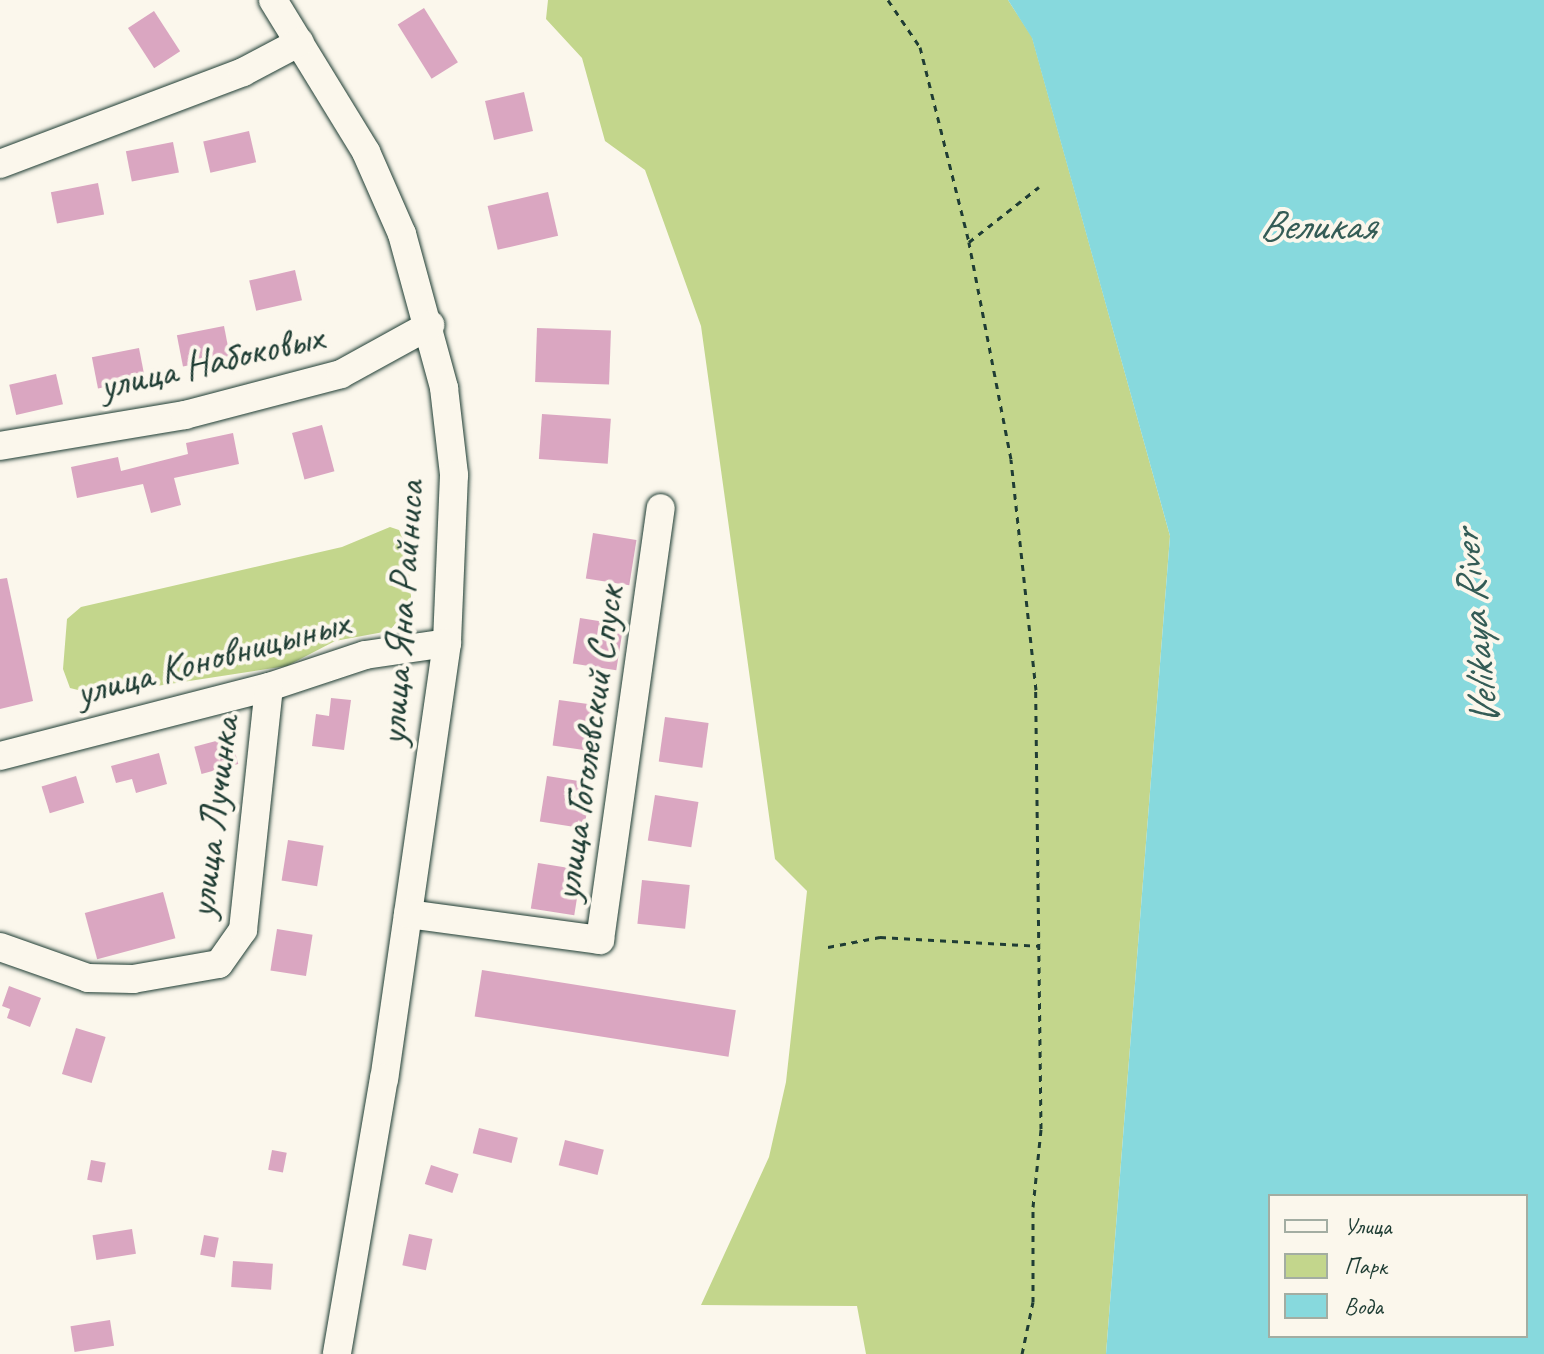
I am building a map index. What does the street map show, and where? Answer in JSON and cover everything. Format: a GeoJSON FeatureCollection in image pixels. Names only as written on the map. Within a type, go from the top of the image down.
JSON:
{"type":"FeatureCollection","features":[{"type":"Feature","properties":{"kind":"street","name":"улица Яна Райниса"},"geometry":{"type":"LineString","coordinates":[[273,0],[366,152],[402,234],[430,325],[454,475],[447,643],[384,1078],[337,1354]]}},
{"type":"Feature","properties":{"kind":"street"},"geometry":{"type":"LineString","coordinates":[[0,164],[243,72],[300,42]]}},
{"type":"Feature","properties":{"kind":"street","name":"улица Набоковых"},"geometry":{"type":"LineString","coordinates":[[0,446],[185,415],[341,374],[430,325]]}},
{"type":"Feature","properties":{"kind":"street","name":"улица Гоголевский Спуск"},"geometry":{"type":"LineString","coordinates":[[408,914],[600,940],[661,508]]}},
{"type":"Feature","properties":{"kind":"street","name":"улица Коновницыных"},"geometry":{"type":"LineString","coordinates":[[0,756],[269,687],[365,655],[447,643]]}},
{"type":"Feature","properties":{"kind":"street","name":"улица Лучинка"},"geometry":{"type":"LineString","coordinates":[[0,947],[88,978],[133,979],[219,964],[243,930],[269,687]]}},
{"type":"Feature","properties":{"kind":"path"},"geometry":{"type":"LineString","coordinates":[[888,0],[920,47],[969,242],[1011,459],[1036,690],[1041,1129],[1033,1207],[1033,1302],[1022,1354]]}},
{"type":"Feature","properties":{"kind":"path"},"geometry":{"type":"LineString","coordinates":[[969,242],[1039,187]]}},
{"type":"Feature","properties":{"kind":"path"},"geometry":{"type":"LineString","coordinates":[[828,947],[880,937],[1039,946]]}},
{"type":"Feature","properties":{"kind":"green space"},"geometry":{"type":"Polygon","coordinates":[[[548,0],[1008,0],[1032,37],[1170,536],[1106,1354],[866,1354],[857,1306],[701,1305],[769,1157],[786,1082],[807,891],[775,859],[701,326],[645,170],[605,141],[582,58],[546,19],[548,0]]]}},
{"type":"Feature","properties":{"kind":"green space"},"geometry":{"type":"Polygon","coordinates":[[[390,527],[399,530],[407,548],[411,606],[389,631],[335,641],[287,666],[98,695],[70,688],[63,669],[67,619],[81,607],[342,547],[390,527]]]}},
{"type":"Feature","properties":{"kind":"water","name":"Великая"},"geometry":{"type":"Polygon","coordinates":[[[1008,0],[1544,0],[1544,1354],[1106,1354],[1170,536],[1032,38],[1008,0]]]}},
{"type":"Feature","properties":{"kind":"building"},"geometry":{"type":"Polygon","coordinates":[[[424,8],[458,62],[432,79],[398,24],[424,8]]]}},
{"type":"Feature","properties":{"kind":"building"},"geometry":{"type":"Polygon","coordinates":[[[154,11],[180,51],[154,68],[128,28],[154,11]]]}},
{"type":"Feature","properties":{"kind":"building"},"geometry":{"type":"Polygon","coordinates":[[[524,92],[533,131],[494,140],[485,101],[524,92]]]}},
{"type":"Feature","properties":{"kind":"building"},"geometry":{"type":"Polygon","coordinates":[[[249,131],[256,162],[210,173],[203,142],[249,131]]]}},
{"type":"Feature","properties":{"kind":"building"},"geometry":{"type":"Polygon","coordinates":[[[173,142],[179,172],[132,182],[126,151],[173,142]]]}},
{"type":"Feature","properties":{"kind":"building"},"geometry":{"type":"Polygon","coordinates":[[[98,183],[104,214],[57,224],[51,192],[98,183]]]}},
{"type":"Feature","properties":{"kind":"building"},"geometry":{"type":"Polygon","coordinates":[[[548,192],[558,236],[498,250],[488,206],[548,192]]]}},
{"type":"Feature","properties":{"kind":"building"},"geometry":{"type":"Polygon","coordinates":[[[295,270],[302,300],[256,311],[249,281],[295,270]]]}},
{"type":"Feature","properties":{"kind":"building"},"geometry":{"type":"Polygon","coordinates":[[[224,326],[230,357],[183,367],[177,335],[224,326]]]}},
{"type":"Feature","properties":{"kind":"building"},"geometry":{"type":"Polygon","coordinates":[[[537,328],[611,331],[609,385],[535,382],[537,328]]]}},
{"type":"Feature","properties":{"kind":"building"},"geometry":{"type":"Polygon","coordinates":[[[139,348],[145,379],[98,389],[92,357],[139,348]]]}},
{"type":"Feature","properties":{"kind":"building"},"geometry":{"type":"Polygon","coordinates":[[[56,374],[63,404],[16,415],[9,385],[56,374]]]}},
{"type":"Feature","properties":{"kind":"building"},"geometry":{"type":"Polygon","coordinates":[[[542,414],[611,419],[608,464],[539,459],[542,414]]]}},
{"type":"Feature","properties":{"kind":"building"},"geometry":{"type":"Polygon","coordinates":[[[322,425],[334,471],[304,479],[292,433],[322,425]]]}},
{"type":"Feature","properties":{"kind":"building"},"geometry":{"type":"Polygon","coordinates":[[[233,433],[239,464],[174,478],[181,505],[151,513],[143,484],[77,498],[71,467],[118,457],[121,471],[188,454],[186,443],[233,433]]]}},
{"type":"Feature","properties":{"kind":"building"},"geometry":{"type":"Polygon","coordinates":[[[593,533],[636,540],[629,585],[586,578],[593,533]]]}},
{"type":"Feature","properties":{"kind":"building"},"geometry":{"type":"Polygon","coordinates":[[[7,578],[33,701],[0,709],[0,579],[7,578]]]}},
{"type":"Feature","properties":{"kind":"building"},"geometry":{"type":"Polygon","coordinates":[[[580,618],[623,625],[616,670],[573,663],[580,618]]]}},
{"type":"Feature","properties":{"kind":"building"},"geometry":{"type":"Polygon","coordinates":[[[331,698],[351,700],[344,750],[312,746],[316,714],[329,716],[331,698]]]}},
{"type":"Feature","properties":{"kind":"building"},"geometry":{"type":"Polygon","coordinates":[[[559,700],[603,706],[596,752],[553,746],[559,700]]]}},
{"type":"Feature","properties":{"kind":"building"},"geometry":{"type":"Polygon","coordinates":[[[665,717],[709,723],[702,768],[659,762],[665,717]]]}},
{"type":"Feature","properties":{"kind":"building"},"geometry":{"type":"Polygon","coordinates":[[[231,737],[238,764],[202,774],[194,747],[231,737]]]}},
{"type":"Feature","properties":{"kind":"building"},"geometry":{"type":"Polygon","coordinates":[[[159,753],[167,784],[136,793],[132,779],[116,783],[111,766],[159,753]]]}},
{"type":"Feature","properties":{"kind":"building"},"geometry":{"type":"Polygon","coordinates":[[[76,776],[84,803],[50,813],[42,787],[76,776]]]}},
{"type":"Feature","properties":{"kind":"building"},"geometry":{"type":"Polygon","coordinates":[[[547,776],[591,783],[584,828],[540,821],[547,776]]]}},
{"type":"Feature","properties":{"kind":"building"},"geometry":{"type":"Polygon","coordinates":[[[655,795],[698,802],[691,847],[648,840],[655,795]]]}},
{"type":"Feature","properties":{"kind":"building"},"geometry":{"type":"Polygon","coordinates":[[[288,840],[324,846],[317,886],[282,880],[288,840]]]}},
{"type":"Feature","properties":{"kind":"building"},"geometry":{"type":"Polygon","coordinates":[[[538,863],[581,870],[574,915],[531,908],[538,863]]]}},
{"type":"Feature","properties":{"kind":"building"},"geometry":{"type":"Polygon","coordinates":[[[642,880],[690,885],[685,929],[637,924],[642,880]]]}},
{"type":"Feature","properties":{"kind":"building"},"geometry":{"type":"Polygon","coordinates":[[[163,892],[175,938],[97,959],[85,913],[163,892]]]}},
{"type":"Feature","properties":{"kind":"building"},"geometry":{"type":"Polygon","coordinates":[[[277,929],[313,935],[306,976],[270,970],[277,929]]]}},
{"type":"Feature","properties":{"kind":"building"},"geometry":{"type":"Polygon","coordinates":[[[482,970],[736,1010],[728,1057],[475,1016],[482,970]]]}},
{"type":"Feature","properties":{"kind":"building"},"geometry":{"type":"Polygon","coordinates":[[[9,986],[41,998],[30,1027],[7,1018],[10,1009],[2,1006],[9,986]]]}},
{"type":"Feature","properties":{"kind":"building"},"geometry":{"type":"Polygon","coordinates":[[[76,1028],[106,1037],[92,1083],[62,1074],[76,1028]]]}},
{"type":"Feature","properties":{"kind":"building"},"geometry":{"type":"Polygon","coordinates":[[[479,1128],[518,1138],[512,1163],[473,1153],[479,1128]]]}},
{"type":"Feature","properties":{"kind":"building"},"geometry":{"type":"Polygon","coordinates":[[[565,1140],[604,1150],[598,1175],[559,1165],[565,1140]]]}},
{"type":"Feature","properties":{"kind":"building"},"geometry":{"type":"Polygon","coordinates":[[[272,1150],[287,1153],[283,1172],[268,1170],[272,1150]]]}},
{"type":"Feature","properties":{"kind":"building"},"geometry":{"type":"Polygon","coordinates":[[[91,1160],[106,1163],[102,1182],[87,1180],[91,1160]]]}},
{"type":"Feature","properties":{"kind":"building"},"geometry":{"type":"Polygon","coordinates":[[[431,1165],[459,1174],[452,1193],[425,1184],[431,1165]]]}},
{"type":"Feature","properties":{"kind":"building"},"geometry":{"type":"Polygon","coordinates":[[[132,1229],[136,1254],[96,1260],[92,1235],[132,1229]]]}},
{"type":"Feature","properties":{"kind":"building"},"geometry":{"type":"Polygon","coordinates":[[[409,1234],[432,1239],[426,1270],[402,1265],[409,1234]]]}},
{"type":"Feature","properties":{"kind":"building"},"geometry":{"type":"Polygon","coordinates":[[[204,1235],[219,1238],[215,1257],[200,1255],[204,1235]]]}},
{"type":"Feature","properties":{"kind":"building"},"geometry":{"type":"Polygon","coordinates":[[[233,1261],[273,1264],[271,1290],[231,1287],[233,1261]]]}},
{"type":"Feature","properties":{"kind":"building"},"geometry":{"type":"Polygon","coordinates":[[[110,1320],[114,1346],[75,1352],[70,1326],[110,1320]]]}},
{"type":"Feature","properties":{"kind":"water label","name":"Velikaya River"},"geometry":{"type":"Point","coordinates":[1476,629]}}]}
